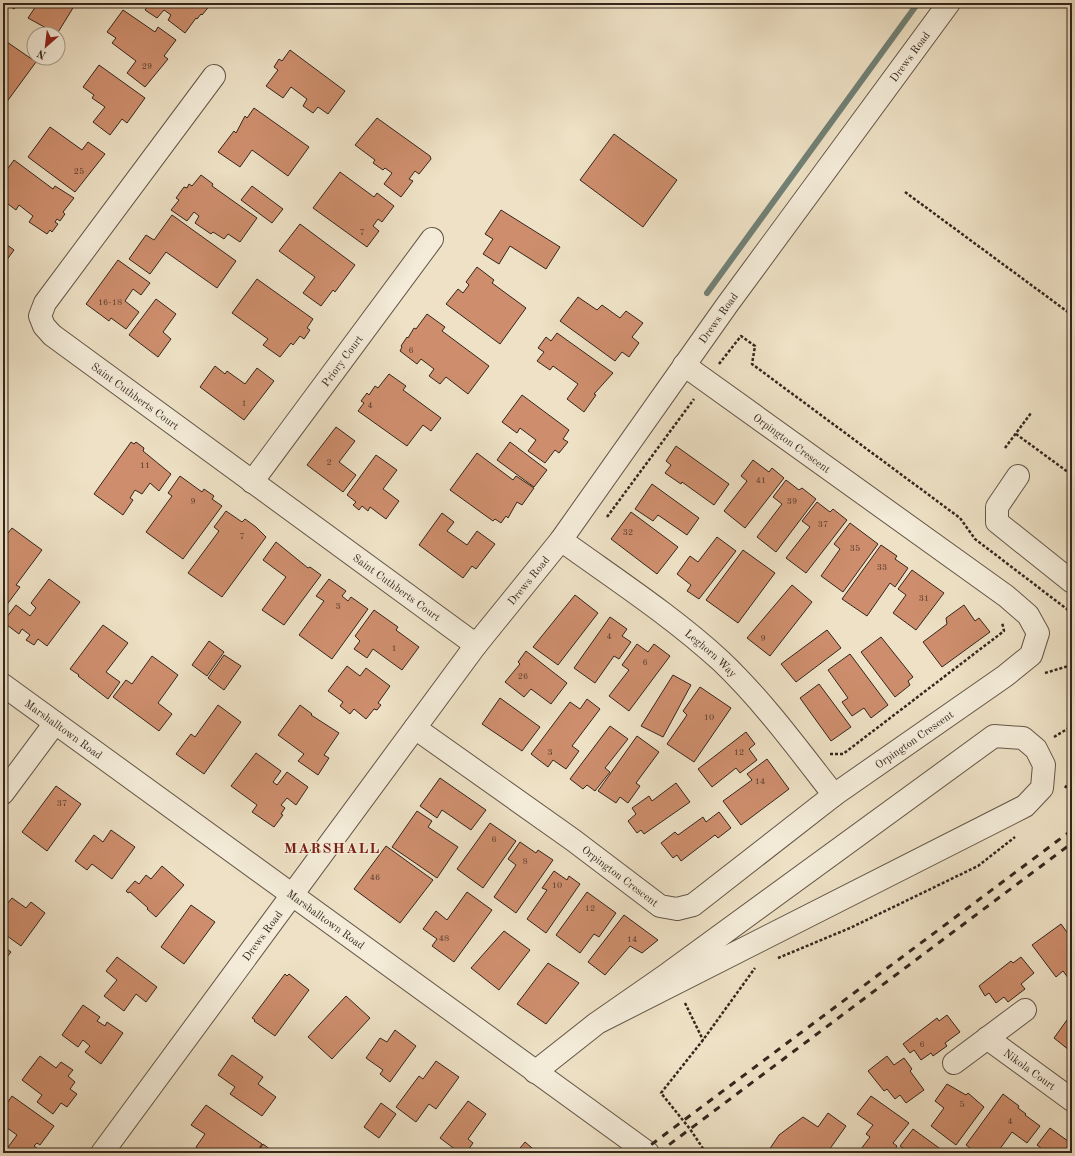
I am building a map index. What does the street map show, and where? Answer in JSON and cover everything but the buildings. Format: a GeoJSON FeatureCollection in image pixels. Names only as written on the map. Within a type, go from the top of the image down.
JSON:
{"type":"FeatureCollection","features":[{"type":"Feature","properties":{"kind":"street","name":"Drews Road"},"geometry":{"type":"LineString","coordinates":[[102,1153],[476,645],[561,540],[684,366],[949,3]]}},
{"type":"Feature","properties":{"kind":"street","name":"Saint Cuthberts Court"},"geometry":{"type":"LineString","coordinates":[[214,76],[55,289],[45,304],[40,316],[44,326],[52,335],[476,645]]}},
{"type":"Feature","properties":{"kind":"street","name":"Priory Court"},"geometry":{"type":"LineString","coordinates":[[252,482],[432,239]]}},
{"type":"Feature","properties":{"kind":"street","name":"Orpington Crescent"},"geometry":{"type":"LineString","coordinates":[[415,728],[573,840],[660,906],[677,909],[692,905],[834,795],[1005,676],[1031,655],[1038,633],[1028,615],[1006,596],[684,366]]}},
{"type":"Feature","properties":{"kind":"street"},"geometry":{"type":"LineString","coordinates":[[1018,476],[997,507],[997,522],[1072,582]]}},
{"type":"Feature","properties":{"kind":"street","name":"Leghorn Way"},"geometry":{"type":"LineString","coordinates":[[561,540],[682,628],[721,661],[764,707],[834,795]]}},
{"type":"Feature","properties":{"kind":"street","name":"Marshalltown Road"},"geometry":{"type":"LineString","coordinates":[[3,685],[291,896],[648,1153]]}},
{"type":"Feature","properties":{"kind":"street"},"geometry":{"type":"LineString","coordinates":[[3,793],[55,723]]}},
{"type":"Feature","properties":{"kind":"street"},"geometry":{"type":"LineString","coordinates":[[535,1072],[597,1023],[669,973],[994,736],[1023,738],[1036,750],[1044,765],[1042,788],[1025,806],[597,1023]]}},
{"type":"Feature","properties":{"kind":"street"},"geometry":{"type":"LineString","coordinates":[[954,1063],[1026,1010]]}},
{"type":"Feature","properties":{"kind":"street","name":"Nikola Court"},"geometry":{"type":"LineString","coordinates":[[987,1038],[1072,1100]]}},
{"type":"Feature","properties":{"kind":"path"},"geometry":{"type":"LineString","coordinates":[[905,192],[1072,315]]}},
{"type":"Feature","properties":{"kind":"path"},"geometry":{"type":"LineString","coordinates":[[1005,448],[1031,413]]}},
{"type":"Feature","properties":{"kind":"path"},"geometry":{"type":"LineString","coordinates":[[1016,434],[1072,475]]}},
{"type":"Feature","properties":{"kind":"path"},"geometry":{"type":"LineString","coordinates":[[824,753],[843,754],[1004,631],[1002,618]]}},
{"type":"Feature","properties":{"kind":"path"},"geometry":{"type":"LineString","coordinates":[[771,961],[850,928],[978,866],[1016,837]]}},
{"type":"Feature","properties":{"kind":"path"},"geometry":{"type":"LineString","coordinates":[[706,1153],[690,1129],[662,1093],[756,967]]}},
{"type":"Feature","properties":{"kind":"waterway"},"geometry":{"type":"LineString","coordinates":[[707,293],[918,3]]}},
{"type":"Feature","properties":{"kind":"railway"},"geometry":{"type":"LineString","coordinates":[[640,1153],[1072,830]]}},
{"type":"Feature","properties":{"kind":"railway"},"geometry":{"type":"LineString","coordinates":[[658,1153],[1072,843]]}},
{"type":"Feature","properties":{"kind":"district","name":"MARSHALL"},"geometry":{"type":"Point","coordinates":[332,848]}}]}
